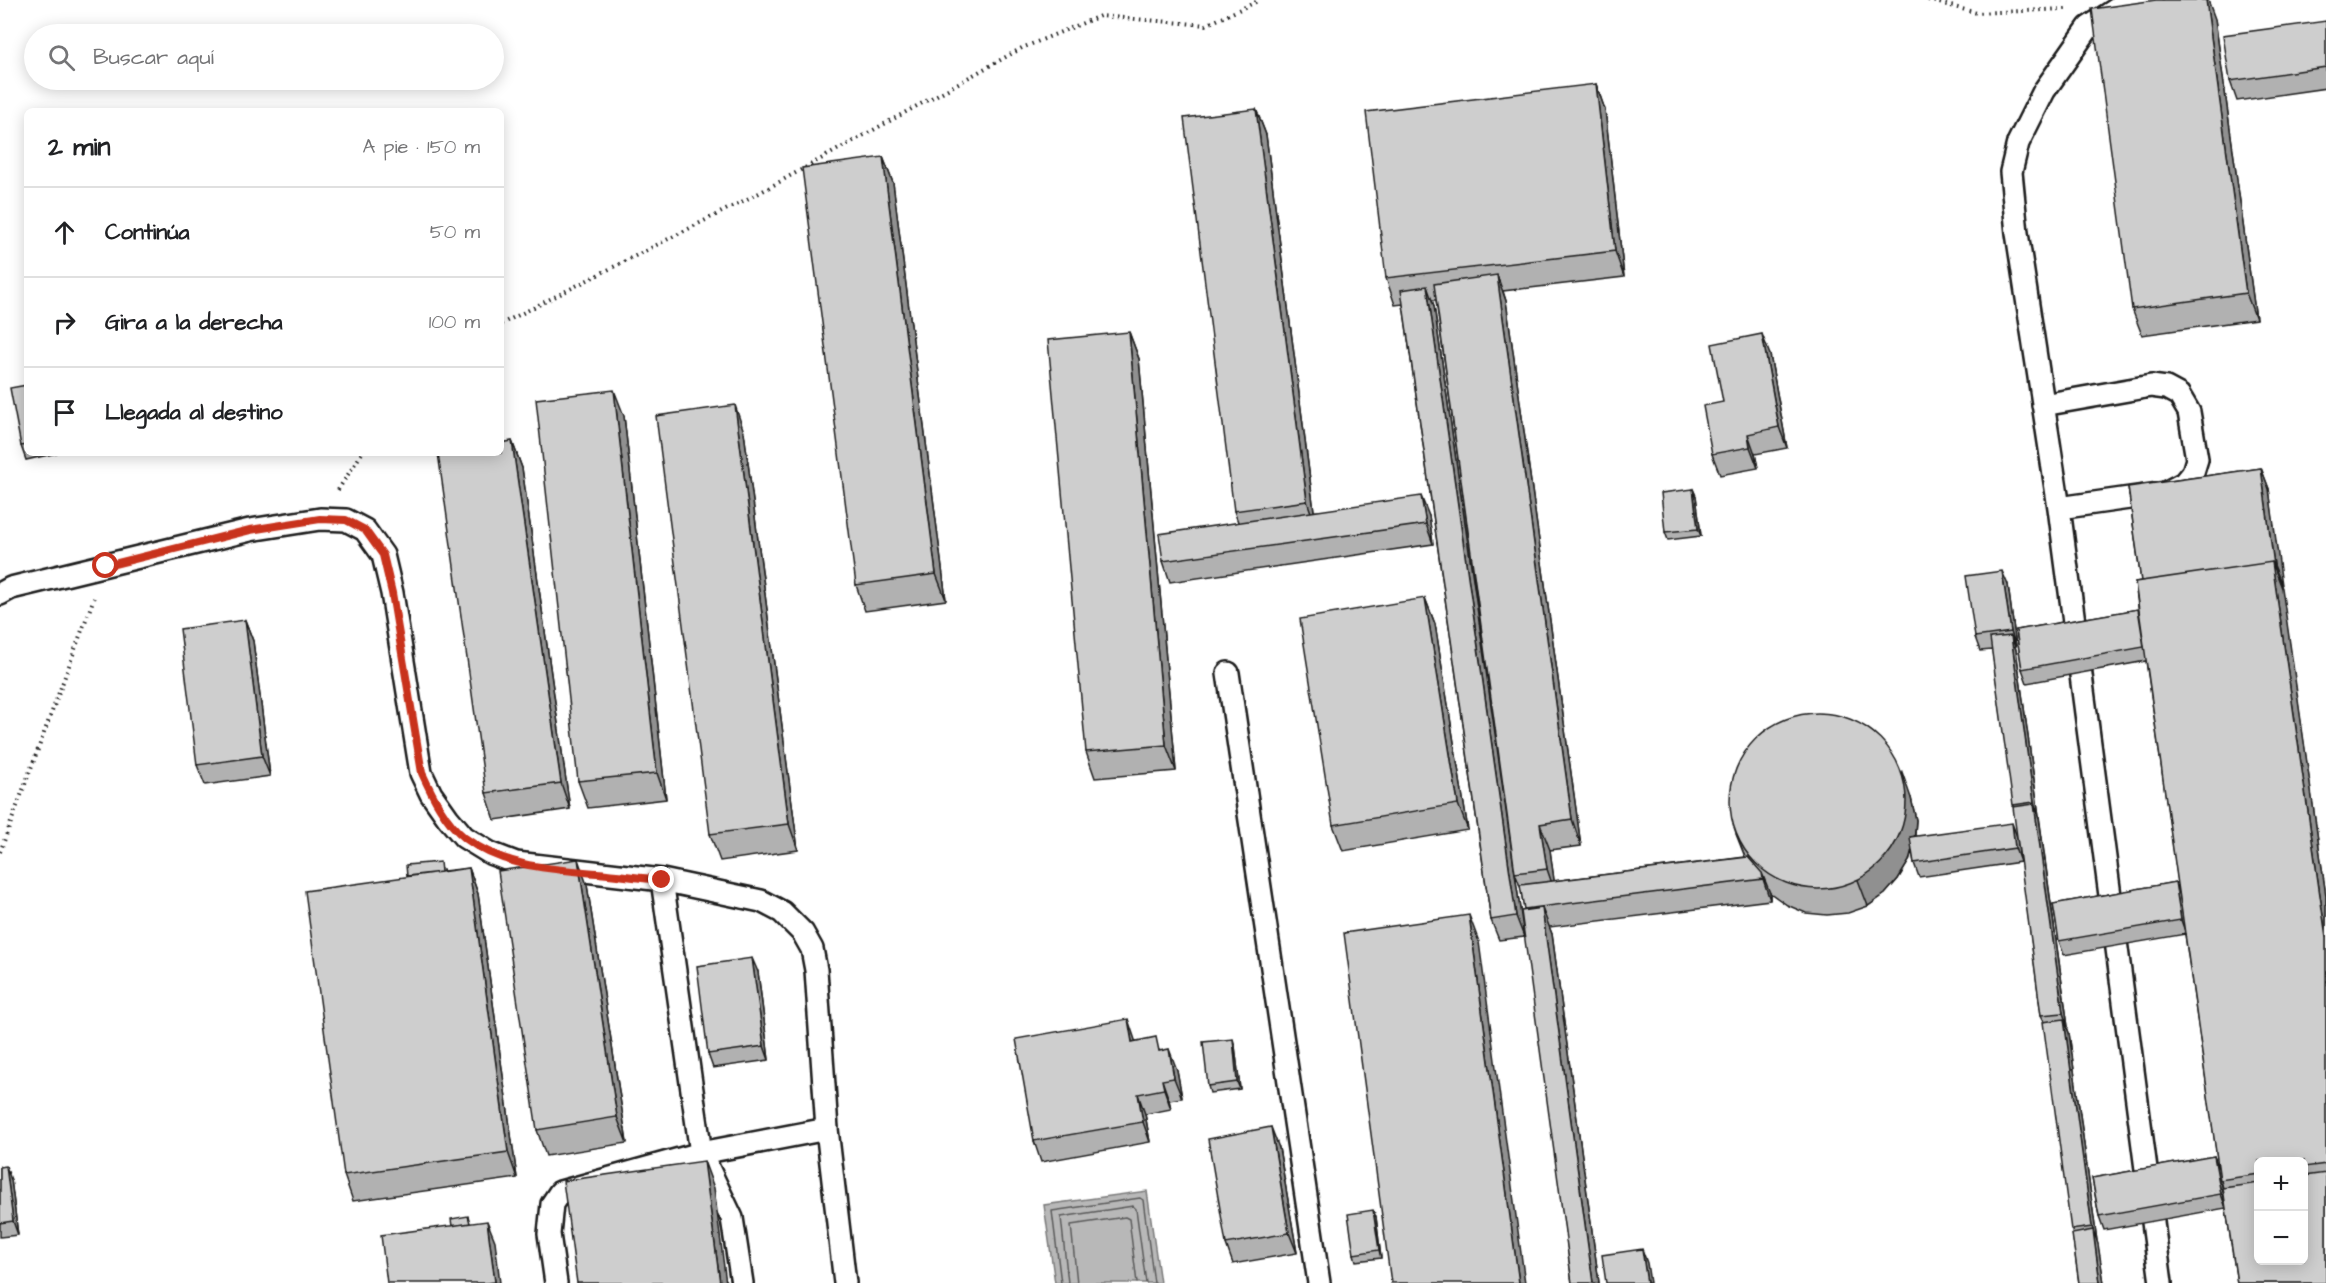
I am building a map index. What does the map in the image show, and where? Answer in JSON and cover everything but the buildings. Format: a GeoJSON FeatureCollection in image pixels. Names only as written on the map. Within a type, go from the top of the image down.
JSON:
{"type":"FeatureCollection","features":[{"type":"Feature","properties":{"kind":"lane"},"geometry":{"type":"LineString","coordinates":[[2151,0],[2121,6],[2089,27],[2044,91],[2018,143],[2011,172],[2017,232],[2059,508],[2161,1283]]}},
{"type":"Feature","properties":{"kind":"lane"},"geometry":{"type":"LineString","coordinates":[[2043,405],[2151,386],[2166,388],[2180,395],[2189,412],[2197,459],[2193,472],[2184,483],[2165,494],[2059,508]]}},
{"type":"Feature","properties":{"kind":"lane"},"geometry":{"type":"LineString","coordinates":[[0,594],[11,588],[250,530],[320,519],[346,520],[365,530],[383,555],[392,593],[422,773],[431,794],[464,837],[490,853],[516,863],[662,880],[761,901],[782,912],[803,933],[812,949],[816,970],[827,1129],[844,1283]]}},
{"type":"Feature","properties":{"kind":"lane"},"geometry":{"type":"LineString","coordinates":[[1228,673],[1319,1283]]}},
{"type":"Feature","properties":{"kind":"lane"},"geometry":{"type":"LineString","coordinates":[[662,880],[701,1153],[732,1218],[742,1283]]}},
{"type":"Feature","properties":{"kind":"lane"},"geometry":{"type":"LineString","coordinates":[[556,1283],[549,1234],[552,1204],[560,1192],[701,1153],[827,1129]]}},
{"type":"Feature","properties":{"kind":"path"},"geometry":{"type":"LineString","coordinates":[[504,322],[762,192],[1022,48],[1100,16],[1206,25],[1260,0]]}},
{"type":"Feature","properties":{"kind":"path"},"geometry":{"type":"LineString","coordinates":[[1928,0],[1977,13],[2121,6]]}},
{"type":"Feature","properties":{"kind":"path"},"geometry":{"type":"LineString","coordinates":[[320,519],[361,456]]}},
{"type":"Feature","properties":{"kind":"path"},"geometry":{"type":"LineString","coordinates":[[0,852],[106,566]]}},
{"type":"Feature","properties":{"kind":"water"},"geometry":{"type":"Polygon","coordinates":[[[1147,1191],[1160,1283],[1055,1283],[1044,1205],[1147,1191]]]}},
{"type":"Feature","properties":{"kind":"route"},"geometry":{"type":"LineString","coordinates":[[106,566],[250,530],[320,519],[346,520],[365,530],[383,555],[392,593],[422,773],[431,794],[464,837],[490,853],[516,863],[662,880]]}}]}
